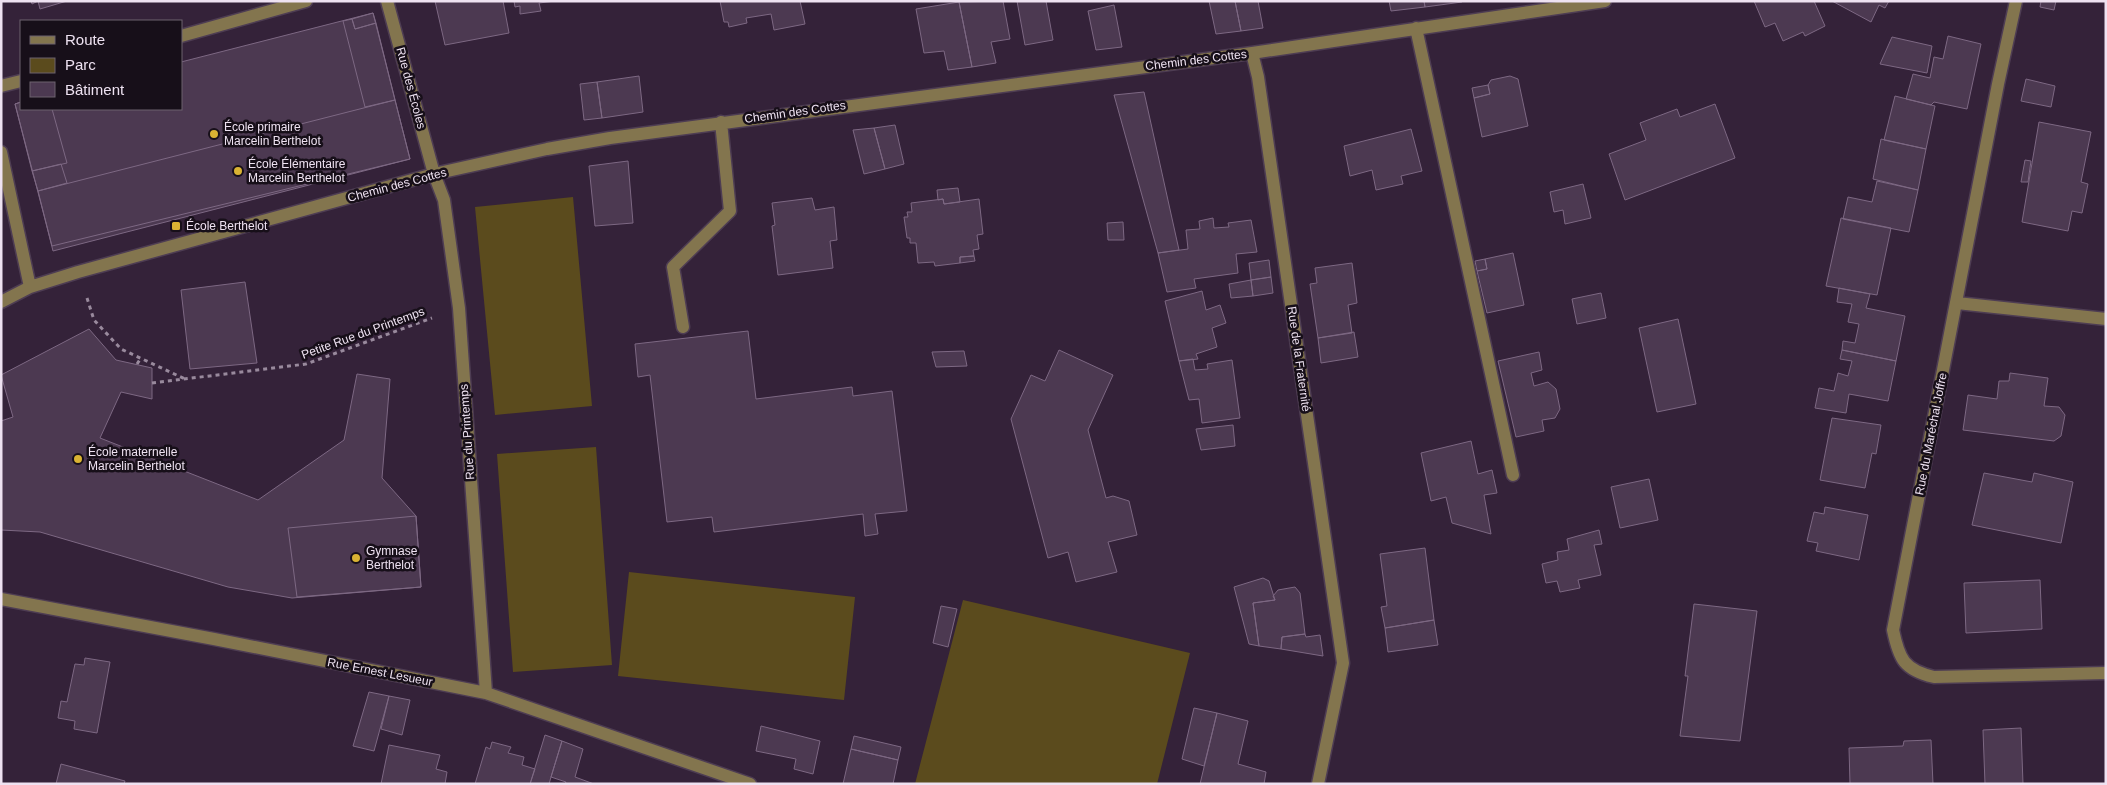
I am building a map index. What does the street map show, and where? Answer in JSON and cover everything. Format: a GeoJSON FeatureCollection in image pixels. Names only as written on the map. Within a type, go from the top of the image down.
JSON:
{"type":"FeatureCollection","features":[{"type":"Feature","properties":{"kind":"street"},"geometry":{"type":"LineString","coordinates":[[182,36],[306,1]]}},
{"type":"Feature","properties":{"kind":"street","name":"Rue des Écoles"},"geometry":{"type":"LineString","coordinates":[[388,1],[434,174]]}},
{"type":"Feature","properties":{"kind":"street","name":"Chemin des Cottes"},"geometry":{"type":"LineString","coordinates":[[1,302],[30,287],[78,272],[434,174],[547,149],[720,122],[1252,53],[1605,1]]}},
{"type":"Feature","properties":{"kind":"street","name":"Rue du Maréchal Joffre"},"geometry":{"type":"LineString","coordinates":[[2016,1],[1998,84],[1893,630],[1897,648],[1904,662],[1916,673],[1934,677],[2106,673]]}},
{"type":"Feature","properties":{"kind":"street"},"geometry":{"type":"LineString","coordinates":[[1416,28],[1513,475]]}},
{"type":"Feature","properties":{"kind":"street","name":"Rue de la Fraternité"},"geometry":{"type":"LineString","coordinates":[[1252,53],[1258,77],[1344,663],[1318,784]]}},
{"type":"Feature","properties":{"kind":"street"},"geometry":{"type":"LineString","coordinates":[[1,86],[20,81]]}},
{"type":"Feature","properties":{"kind":"street"},"geometry":{"type":"LineString","coordinates":[[683,327],[673,267],[730,211],[720,122]]}},
{"type":"Feature","properties":{"kind":"street"},"geometry":{"type":"LineString","coordinates":[[1,152],[30,287]]}},
{"type":"Feature","properties":{"kind":"street","name":"Rue du Printemps"},"geometry":{"type":"LineString","coordinates":[[434,174],[444,200],[459,308],[486,693]]}},
{"type":"Feature","properties":{"kind":"street"},"geometry":{"type":"LineString","coordinates":[[1957,303],[2106,319]]}},
{"type":"Feature","properties":{"kind":"street","name":"Rue Ernest Lesueur"},"geometry":{"type":"LineString","coordinates":[[1,599],[486,693],[750,784]]}},
{"type":"Feature","properties":{"kind":"path"},"geometry":{"type":"LineString","coordinates":[[78,272],[94,320],[121,349],[186,379]]}},
{"type":"Feature","properties":{"kind":"path","name":"Petite Rue du Printemps"},"geometry":{"type":"LineString","coordinates":[[152,383],[306,364],[459,308]]}},
{"type":"Feature","properties":{"kind":"path"},"geometry":{"type":"LineString","coordinates":[[137,364],[141,358]]}},
{"type":"Feature","properties":{"kind":"green space"},"geometry":{"type":"Polygon","coordinates":[[[573,197],[592,406],[495,415],[475,207],[573,197]]]}},
{"type":"Feature","properties":{"kind":"green space"},"geometry":{"type":"Polygon","coordinates":[[[596,447],[612,665],[513,672],[497,454],[596,447]]]}},
{"type":"Feature","properties":{"kind":"green space"},"geometry":{"type":"Polygon","coordinates":[[[629,572],[855,597],[844,700],[618,676],[629,572]]]}},
{"type":"Feature","properties":{"kind":"green space"},"geometry":{"type":"Polygon","coordinates":[[[963,600],[1190,653],[1157,784],[915,784],[963,600]]]}},
{"type":"Feature","properties":{"kind":"building"},"geometry":{"type":"Polygon","coordinates":[[[38,1],[67,1],[40,9],[38,1]]]}},
{"type":"Feature","properties":{"kind":"building"},"geometry":{"type":"Polygon","coordinates":[[[435,1],[503,1],[509,33],[445,45],[435,1]]]}},
{"type":"Feature","properties":{"kind":"building"},"geometry":{"type":"Polygon","coordinates":[[[514,1],[555,1],[539,3],[541,11],[520,14],[520,6],[515,7],[514,1]]]}},
{"type":"Feature","properties":{"kind":"building"},"geometry":{"type":"Polygon","coordinates":[[[720,1],[800,1],[805,24],[774,30],[771,14],[746,18],[747,23],[729,27],[728,22],[724,22],[720,1]]]}},
{"type":"Feature","properties":{"kind":"building"},"geometry":{"type":"Polygon","coordinates":[[[1003,1],[1010,39],[991,42],[996,63],[972,67],[959,2],[1003,1]]]}},
{"type":"Feature","properties":{"kind":"building"},"geometry":{"type":"Polygon","coordinates":[[[1017,1],[1046,1],[1053,40],[1025,45],[1017,1]]]}},
{"type":"Feature","properties":{"kind":"building"},"geometry":{"type":"Polygon","coordinates":[[[1209,1],[1235,1],[1241,31],[1216,34],[1209,1]]]}},
{"type":"Feature","properties":{"kind":"building"},"geometry":{"type":"Polygon","coordinates":[[[1235,1],[1258,1],[1263,28],[1241,31],[1235,1]]]}},
{"type":"Feature","properties":{"kind":"building"},"geometry":{"type":"Polygon","coordinates":[[[1389,1],[1424,1],[1425,7],[1391,11],[1389,1]]]}},
{"type":"Feature","properties":{"kind":"building"},"geometry":{"type":"Polygon","coordinates":[[[1424,1],[1462,1],[1462,2],[1425,7],[1424,1]]]}},
{"type":"Feature","properties":{"kind":"building"},"geometry":{"type":"Polygon","coordinates":[[[1754,1],[1814,1],[1825,26],[1805,36],[1803,32],[1783,41],[1775,23],[1765,27],[1754,1]]]}},
{"type":"Feature","properties":{"kind":"building"},"geometry":{"type":"Polygon","coordinates":[[[1832,1],[1889,1],[1885,8],[1879,5],[1871,22],[1832,1]]]}},
{"type":"Feature","properties":{"kind":"building"},"geometry":{"type":"Polygon","coordinates":[[[2041,1],[2056,1],[2054,10],[2040,7],[2041,1]]]}},
{"type":"Feature","properties":{"kind":"building"},"geometry":{"type":"Polygon","coordinates":[[[959,2],[972,67],[948,70],[944,51],[924,53],[916,9],[959,2]]]}},
{"type":"Feature","properties":{"kind":"building"},"geometry":{"type":"Polygon","coordinates":[[[1114,5],[1122,47],[1096,50],[1088,11],[1114,5]]]}},
{"type":"Feature","properties":{"kind":"building"},"geometry":{"type":"Polygon","coordinates":[[[373,13],[376,23],[355,29],[352,19],[373,13]]]}},
{"type":"Feature","properties":{"kind":"building","name":"École primaire Marcelin Berthelot"},"geometry":{"type":"Polygon","coordinates":[[[373,13],[410,159],[52,246],[15,104],[20,102],[20,110],[182,110],[182,62],[373,13]]]}},
{"type":"Feature","properties":{"kind":"building"},"geometry":{"type":"Polygon","coordinates":[[[352,19],[355,29],[376,23],[395,100],[365,107],[343,21],[352,19]]]}},
{"type":"Feature","properties":{"kind":"building"},"geometry":{"type":"Polygon","coordinates":[[[1948,36],[1981,44],[1967,109],[1934,102],[1931,105],[1906,99],[1913,74],[1930,78],[1934,57],[1943,59],[1948,36]]]}},
{"type":"Feature","properties":{"kind":"building"},"geometry":{"type":"Polygon","coordinates":[[[1892,37],[1932,46],[1927,73],[1880,64],[1892,37]]]}},
{"type":"Feature","properties":{"kind":"building"},"geometry":{"type":"Polygon","coordinates":[[[639,76],[643,112],[602,118],[597,82],[639,76]]]}},
{"type":"Feature","properties":{"kind":"building"},"geometry":{"type":"Polygon","coordinates":[[[1510,76],[1518,79],[1528,126],[1482,137],[1474,98],[1490,94],[1488,85],[1491,80],[1510,76]]]}},
{"type":"Feature","properties":{"kind":"building"},"geometry":{"type":"Polygon","coordinates":[[[2026,79],[2055,86],[2051,107],[2021,101],[2026,79]]]}},
{"type":"Feature","properties":{"kind":"building"},"geometry":{"type":"Polygon","coordinates":[[[597,82],[602,118],[584,120],[580,84],[597,82]]]}},
{"type":"Feature","properties":{"kind":"building"},"geometry":{"type":"Polygon","coordinates":[[[1488,85],[1490,94],[1474,98],[1472,88],[1488,85]]]}},
{"type":"Feature","properties":{"kind":"building"},"geometry":{"type":"Polygon","coordinates":[[[1144,92],[1179,250],[1158,253],[1114,95],[1144,92]]]}},
{"type":"Feature","properties":{"kind":"building"},"geometry":{"type":"Polygon","coordinates":[[[1895,96],[1935,106],[1926,149],[1884,140],[1895,96]]]}},
{"type":"Feature","properties":{"kind":"building","name":"École Élémentaire Marcelin Berthelot"},"geometry":{"type":"Polygon","coordinates":[[[395,100],[410,159],[53,251],[38,191],[395,100]]]}},
{"type":"Feature","properties":{"kind":"building"},"geometry":{"type":"Polygon","coordinates":[[[20,102],[20,110],[52,110],[67,163],[32,171],[15,104],[20,102]]]}},
{"type":"Feature","properties":{"kind":"building"},"geometry":{"type":"Polygon","coordinates":[[[1715,104],[1735,158],[1625,200],[1609,154],[1646,140],[1640,123],[1677,109],[1680,117],[1715,104]]]}},
{"type":"Feature","properties":{"kind":"building"},"geometry":{"type":"Polygon","coordinates":[[[2039,122],[2091,132],[2081,182],[2088,184],[2082,213],[2072,211],[2068,231],[2022,222],[2039,122]]]}},
{"type":"Feature","properties":{"kind":"building"},"geometry":{"type":"Polygon","coordinates":[[[895,125],[904,164],[885,169],[874,128],[895,125]]]}},
{"type":"Feature","properties":{"kind":"building"},"geometry":{"type":"Polygon","coordinates":[[[874,128],[885,169],[864,174],[853,130],[874,128]]]}},
{"type":"Feature","properties":{"kind":"building"},"geometry":{"type":"Polygon","coordinates":[[[1411,129],[1422,171],[1401,176],[1403,184],[1376,190],[1372,170],[1350,176],[1344,146],[1411,129]]]}},
{"type":"Feature","properties":{"kind":"building"},"geometry":{"type":"Polygon","coordinates":[[[1881,139],[1926,149],[1918,190],[1873,179],[1881,139]]]}},
{"type":"Feature","properties":{"kind":"building"},"geometry":{"type":"Polygon","coordinates":[[[2025,160],[2031,161],[2028,182],[2021,182],[2025,160]]]}},
{"type":"Feature","properties":{"kind":"building"},"geometry":{"type":"Polygon","coordinates":[[[628,161],[633,223],[595,226],[589,166],[628,161]]]}},
{"type":"Feature","properties":{"kind":"building"},"geometry":{"type":"Polygon","coordinates":[[[61,164],[67,183],[38,191],[32,171],[61,164]]]}},
{"type":"Feature","properties":{"kind":"building"},"geometry":{"type":"Polygon","coordinates":[[[1877,181],[1918,190],[1909,232],[1843,219],[1848,197],[1872,202],[1877,181]]]}},
{"type":"Feature","properties":{"kind":"building"},"geometry":{"type":"Polygon","coordinates":[[[1583,184],[1591,218],[1565,224],[1563,210],[1554,212],[1550,192],[1583,184]]]}},
{"type":"Feature","properties":{"kind":"building"},"geometry":{"type":"Polygon","coordinates":[[[958,188],[960,202],[944,204],[943,199],[938,200],[937,190],[958,188]]]}},
{"type":"Feature","properties":{"kind":"building"},"geometry":{"type":"Polygon","coordinates":[[[812,198],[815,210],[834,207],[837,240],[830,241],[833,268],[778,275],[772,226],[775,225],[772,203],[812,198]]]}},
{"type":"Feature","properties":{"kind":"building"},"geometry":{"type":"Polygon","coordinates":[[[943,199],[944,204],[979,199],[983,234],[977,235],[979,249],[973,250],[974,256],[960,257],[960,263],[935,266],[934,262],[918,263],[916,243],[910,243],[910,238],[907,238],[904,217],[908,217],[907,212],[912,212],[911,203],[943,199]]]}},
{"type":"Feature","properties":{"kind":"building"},"geometry":{"type":"Polygon","coordinates":[[[1213,218],[1214,228],[1229,227],[1228,223],[1251,220],[1257,252],[1236,254],[1238,273],[1194,279],[1196,288],[1167,292],[1158,253],[1188,249],[1186,230],[1200,229],[1199,221],[1213,218]]]}},
{"type":"Feature","properties":{"kind":"building"},"geometry":{"type":"Polygon","coordinates":[[[1841,218],[1891,228],[1877,295],[1826,286],[1841,218]]]}},
{"type":"Feature","properties":{"kind":"building"},"geometry":{"type":"Polygon","coordinates":[[[1123,222],[1124,240],[1108,240],[1107,223],[1123,222]]]}},
{"type":"Feature","properties":{"kind":"building"},"geometry":{"type":"Polygon","coordinates":[[[1513,253],[1524,305],[1487,313],[1477,271],[1487,269],[1485,259],[1513,253]]]}},
{"type":"Feature","properties":{"kind":"building"},"geometry":{"type":"Polygon","coordinates":[[[974,256],[975,261],[960,263],[960,257],[974,256]]]}},
{"type":"Feature","properties":{"kind":"building"},"geometry":{"type":"Polygon","coordinates":[[[1485,259],[1487,269],[1477,271],[1475,261],[1485,259]]]}},
{"type":"Feature","properties":{"kind":"building"},"geometry":{"type":"Polygon","coordinates":[[[1269,260],[1271,277],[1251,280],[1249,263],[1269,260]]]}},
{"type":"Feature","properties":{"kind":"building"},"geometry":{"type":"Polygon","coordinates":[[[1352,263],[1357,303],[1348,305],[1352,333],[1318,338],[1310,284],[1317,283],[1315,268],[1352,263]]]}},
{"type":"Feature","properties":{"kind":"building"},"geometry":{"type":"Polygon","coordinates":[[[1271,277],[1273,293],[1253,296],[1251,280],[1271,277]]]}},
{"type":"Feature","properties":{"kind":"building"},"geometry":{"type":"Polygon","coordinates":[[[1251,280],[1253,296],[1231,298],[1229,284],[1251,280]]]}},
{"type":"Feature","properties":{"kind":"building"},"geometry":{"type":"Polygon","coordinates":[[[245,282],[257,363],[190,369],[181,290],[245,282]]]}},
{"type":"Feature","properties":{"kind":"building"},"geometry":{"type":"Polygon","coordinates":[[[1839,288],[1870,294],[1866,308],[1905,316],[1896,361],[1842,350],[1843,341],[1855,343],[1859,324],[1848,322],[1852,304],[1837,302],[1839,288]]]}},
{"type":"Feature","properties":{"kind":"building"},"geometry":{"type":"Polygon","coordinates":[[[1202,291],[1206,310],[1220,305],[1226,323],[1212,328],[1217,347],[1196,354],[1198,359],[1179,361],[1165,301],[1202,291]]]}},
{"type":"Feature","properties":{"kind":"building"},"geometry":{"type":"Polygon","coordinates":[[[1601,293],[1606,318],[1577,324],[1572,299],[1601,293]]]}},
{"type":"Feature","properties":{"kind":"building"},"geometry":{"type":"Polygon","coordinates":[[[1678,319],[1696,404],[1657,412],[1639,328],[1678,319]]]}},
{"type":"Feature","properties":{"kind":"building","name":"École maternelle Marcelin Berthelot"},"geometry":{"type":"Polygon","coordinates":[[[89,329],[116,360],[152,368],[152,399],[121,392],[100,438],[258,500],[344,440],[357,374],[390,379],[382,478],[416,516],[421,587],[292,598],[228,587],[40,532],[1,530],[1,421],[13,417],[1,375],[89,329]]]}},
{"type":"Feature","properties":{"kind":"building"},"geometry":{"type":"Polygon","coordinates":[[[748,331],[756,399],[852,387],[853,396],[892,391],[907,511],[875,514],[878,534],[865,536],[863,514],[714,532],[712,517],[667,522],[650,375],[638,377],[635,344],[748,331]]]}},
{"type":"Feature","properties":{"kind":"building"},"geometry":{"type":"Polygon","coordinates":[[[1354,332],[1358,357],[1321,363],[1318,338],[1354,332]]]}},
{"type":"Feature","properties":{"kind":"building"},"geometry":{"type":"Polygon","coordinates":[[[1059,350],[1113,375],[1088,430],[1106,498],[1113,496],[1129,501],[1137,535],[1108,542],[1117,572],[1076,582],[1068,552],[1048,558],[1011,419],[1031,375],[1045,381],[1059,350]]]}},
{"type":"Feature","properties":{"kind":"building"},"geometry":{"type":"Polygon","coordinates":[[[1842,350],[1896,361],[1888,401],[1849,394],[1846,413],[1815,408],[1819,388],[1834,391],[1838,373],[1848,376],[1852,361],[1840,359],[1842,350]]]}},
{"type":"Feature","properties":{"kind":"building"},"geometry":{"type":"Polygon","coordinates":[[[964,351],[967,366],[936,367],[932,352],[964,351]]]}},
{"type":"Feature","properties":{"kind":"building"},"geometry":{"type":"Polygon","coordinates":[[[1539,352],[1542,370],[1531,373],[1534,386],[1548,382],[1556,389],[1560,409],[1555,418],[1542,420],[1544,431],[1516,437],[1498,361],[1539,352]]]}},
{"type":"Feature","properties":{"kind":"building"},"geometry":{"type":"Polygon","coordinates":[[[1193,359],[1195,370],[1208,369],[1207,364],[1232,360],[1240,418],[1202,423],[1199,399],[1189,400],[1179,361],[1193,359]]]}},
{"type":"Feature","properties":{"kind":"building"},"geometry":{"type":"Polygon","coordinates":[[[2010,373],[2048,378],[2044,406],[2059,407],[2065,415],[2061,436],[2054,441],[1963,430],[1968,395],[1997,399],[1999,381],[2009,381],[2010,373]]]}},
{"type":"Feature","properties":{"kind":"building"},"geometry":{"type":"Polygon","coordinates":[[[1832,418],[1881,425],[1876,454],[1872,453],[1865,488],[1820,480],[1832,418]]]}},
{"type":"Feature","properties":{"kind":"building"},"geometry":{"type":"Polygon","coordinates":[[[1233,425],[1235,446],[1201,450],[1196,429],[1233,425]]]}},
{"type":"Feature","properties":{"kind":"building"},"geometry":{"type":"Polygon","coordinates":[[[1471,441],[1478,474],[1492,470],[1497,493],[1484,495],[1491,534],[1452,523],[1446,497],[1431,501],[1421,453],[1471,441]]]}},
{"type":"Feature","properties":{"kind":"building"},"geometry":{"type":"Polygon","coordinates":[[[1984,473],[2032,482],[2034,473],[2073,482],[2061,543],[1972,525],[1984,473]]]}},
{"type":"Feature","properties":{"kind":"building"},"geometry":{"type":"Polygon","coordinates":[[[1649,479],[1658,520],[1620,528],[1611,487],[1649,479]]]}},
{"type":"Feature","properties":{"kind":"building"},"geometry":{"type":"Polygon","coordinates":[[[1825,507],[1868,515],[1859,560],[1816,551],[1818,543],[1807,541],[1814,512],[1824,514],[1825,507]]]}},
{"type":"Feature","properties":{"kind":"building","name":"Gymnase Berthelot"},"geometry":{"type":"Polygon","coordinates":[[[416,516],[421,587],[297,597],[288,528],[416,516]]]}},
{"type":"Feature","properties":{"kind":"building"},"geometry":{"type":"Polygon","coordinates":[[[1599,530],[1602,544],[1594,545],[1601,575],[1578,580],[1580,588],[1560,592],[1557,581],[1546,583],[1542,564],[1558,560],[1557,552],[1569,550],[1567,539],[1599,530]]]}},
{"type":"Feature","properties":{"kind":"building"},"geometry":{"type":"Polygon","coordinates":[[[1425,548],[1434,620],[1385,628],[1381,607],[1387,606],[1380,554],[1425,548]]]}},
{"type":"Feature","properties":{"kind":"building"},"geometry":{"type":"Polygon","coordinates":[[[1263,578],[1269,581],[1275,600],[1253,603],[1259,646],[1249,644],[1234,587],[1263,578]]]}},
{"type":"Feature","properties":{"kind":"building"},"geometry":{"type":"Polygon","coordinates":[[[2040,580],[2042,629],[1966,633],[1964,583],[2040,580]]]}},
{"type":"Feature","properties":{"kind":"building"},"geometry":{"type":"Polygon","coordinates":[[[1295,587],[1300,593],[1305,634],[1282,637],[1281,649],[1259,646],[1253,603],[1275,600],[1273,596],[1278,590],[1295,587]]]}},
{"type":"Feature","properties":{"kind":"building"},"geometry":{"type":"Polygon","coordinates":[[[1694,604],[1757,611],[1740,741],[1680,736],[1688,676],[1685,676],[1694,604]]]}},
{"type":"Feature","properties":{"kind":"building"},"geometry":{"type":"Polygon","coordinates":[[[941,606],[957,609],[948,647],[933,643],[941,606]]]}},
{"type":"Feature","properties":{"kind":"building"},"geometry":{"type":"Polygon","coordinates":[[[1434,620],[1438,645],[1388,652],[1385,628],[1434,620]]]}},
{"type":"Feature","properties":{"kind":"building"},"geometry":{"type":"Polygon","coordinates":[[[1305,634],[1306,637],[1320,635],[1323,656],[1281,649],[1282,637],[1305,634]]]}},
{"type":"Feature","properties":{"kind":"building"},"geometry":{"type":"Polygon","coordinates":[[[85,658],[110,662],[97,733],[74,729],[75,721],[58,718],[61,701],[67,702],[75,664],[84,665],[85,658]]]}},
{"type":"Feature","properties":{"kind":"building"},"geometry":{"type":"Polygon","coordinates":[[[369,692],[389,696],[374,751],[353,746],[369,692]]]}},
{"type":"Feature","properties":{"kind":"building"},"geometry":{"type":"Polygon","coordinates":[[[389,696],[410,700],[402,735],[381,729],[389,696]]]}},
{"type":"Feature","properties":{"kind":"building"},"geometry":{"type":"Polygon","coordinates":[[[1194,708],[1217,713],[1204,766],[1182,759],[1194,708]]]}},
{"type":"Feature","properties":{"kind":"building"},"geometry":{"type":"Polygon","coordinates":[[[1217,713],[1248,721],[1238,764],[1266,772],[1264,784],[1200,784],[1217,713]]]}},
{"type":"Feature","properties":{"kind":"building"},"geometry":{"type":"Polygon","coordinates":[[[761,726],[820,741],[813,774],[794,769],[796,759],[756,751],[761,726]]]}},
{"type":"Feature","properties":{"kind":"building"},"geometry":{"type":"Polygon","coordinates":[[[2021,728],[2023,784],[1985,784],[1983,730],[2021,728]]]}},
{"type":"Feature","properties":{"kind":"building"},"geometry":{"type":"Polygon","coordinates":[[[545,735],[562,741],[549,784],[530,784],[545,735]]]}},
{"type":"Feature","properties":{"kind":"building"},"geometry":{"type":"Polygon","coordinates":[[[854,736],[901,747],[898,760],[851,749],[854,736]]]}},
{"type":"Feature","properties":{"kind":"building"},"geometry":{"type":"Polygon","coordinates":[[[1931,740],[1933,784],[1850,784],[1849,748],[1903,746],[1904,741],[1931,740]]]}},
{"type":"Feature","properties":{"kind":"building"},"geometry":{"type":"Polygon","coordinates":[[[562,741],[583,749],[575,777],[594,784],[565,784],[566,782],[551,777],[562,741]]]}},
{"type":"Feature","properties":{"kind":"building"},"geometry":{"type":"Polygon","coordinates":[[[492,742],[511,747],[508,753],[524,757],[522,765],[535,769],[530,784],[475,784],[486,747],[490,749],[492,742]]]}},
{"type":"Feature","properties":{"kind":"building"},"geometry":{"type":"Polygon","coordinates":[[[389,745],[440,755],[436,769],[447,772],[445,784],[381,784],[389,745]]]}},
{"type":"Feature","properties":{"kind":"building"},"geometry":{"type":"Polygon","coordinates":[[[851,749],[898,760],[893,784],[843,784],[851,749]]]}},
{"type":"Feature","properties":{"kind":"building"},"geometry":{"type":"Polygon","coordinates":[[[61,764],[125,781],[124,784],[56,784],[61,764]]]}},
{"type":"Feature","properties":{"kind":"place","name":"École primaire Marcelin Berthelot"},"geometry":{"type":"Point","coordinates":[214,134]}},
{"type":"Feature","properties":{"kind":"place","name":"École Élémentaire Marcelin Berthelot"},"geometry":{"type":"Point","coordinates":[238,171]}},
{"type":"Feature","properties":{"kind":"place","name":"École Berthelot"},"geometry":{"type":"Point","coordinates":[176,226]}},
{"type":"Feature","properties":{"kind":"place","name":"École maternelle Marcelin Berthelot"},"geometry":{"type":"Point","coordinates":[78,459]}},
{"type":"Feature","properties":{"kind":"place","name":"Gymnase Berthelot"},"geometry":{"type":"Point","coordinates":[356,558]}}]}
